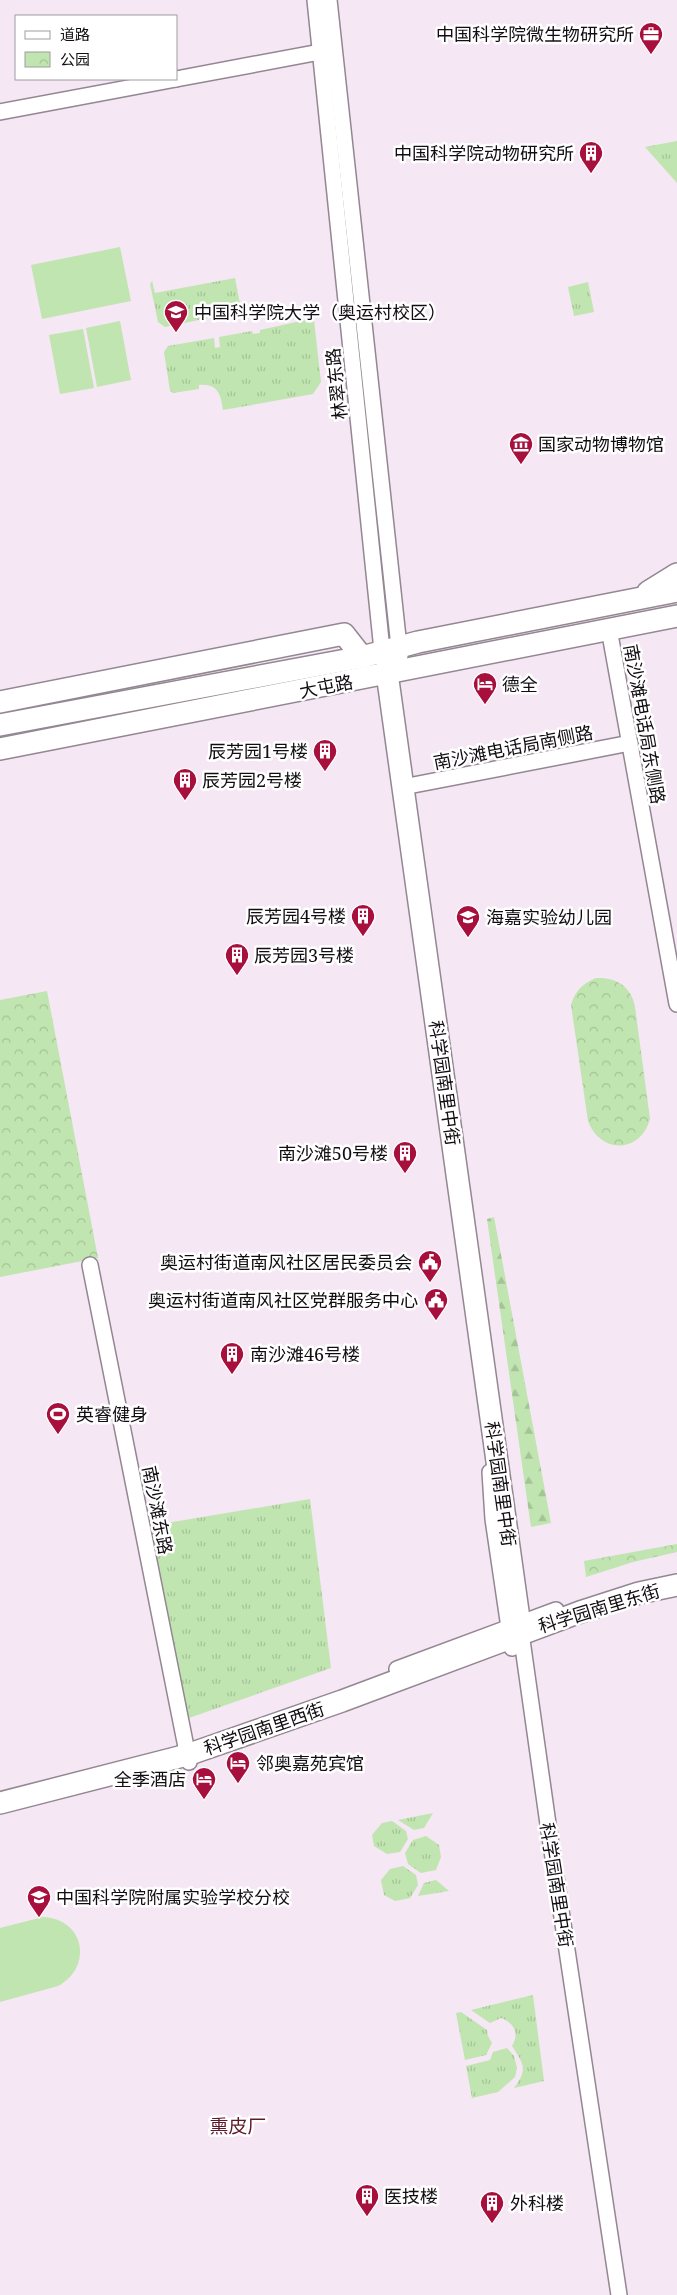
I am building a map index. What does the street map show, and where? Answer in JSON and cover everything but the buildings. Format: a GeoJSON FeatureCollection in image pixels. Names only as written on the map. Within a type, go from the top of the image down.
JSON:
{"type":"FeatureCollection","features":[{"type":"Feature","properties":{"kind":"street","name":"林翠东路"},"geometry":{"type":"LineString","coordinates":[[315,0],[383,652]]}},
{"type":"Feature","properties":{"kind":"street","name":"林翠东路"},"geometry":{"type":"LineString","coordinates":[[329,0],[383,652]]}},
{"type":"Feature","properties":{"kind":"street"},"geometry":{"type":"LineString","coordinates":[[178,79],[320,52]]}},
{"type":"Feature","properties":{"kind":"street"},"geometry":{"type":"LineString","coordinates":[[0,112],[171,80]]}},
{"type":"Feature","properties":{"kind":"street","name":"大屯路"},"geometry":{"type":"LineString","coordinates":[[637,599],[677,574]]}},
{"type":"Feature","properties":{"kind":"street","name":"大屯路"},"geometry":{"type":"LineString","coordinates":[[0,725],[383,652],[418,642],[677,591]]}},
{"type":"Feature","properties":{"kind":"street","name":"大屯路"},"geometry":{"type":"LineString","coordinates":[[0,749],[677,616]]}},
{"type":"Feature","properties":{"kind":"street","name":"大屯路"},"geometry":{"type":"LineString","coordinates":[[651,621],[677,623]]}},
{"type":"Feature","properties":{"kind":"street","name":"南沙滩电话局东侧路"},"geometry":{"type":"LineString","coordinates":[[609,629],[677,1004]]}},
{"type":"Feature","properties":{"kind":"street"},"geometry":{"type":"LineString","coordinates":[[0,702],[344,634],[383,652],[391,672],[486,1430],[492,1519],[519,1634]]}},
{"type":"Feature","properties":{"kind":"street","name":"科学园南里中街"},"geometry":{"type":"LineString","coordinates":[[391,672],[519,1634],[618,2295]]}},
{"type":"Feature","properties":{"kind":"street","name":"南沙滩电话局南侧路"},"geometry":{"type":"LineString","coordinates":[[407,786],[630,743]]}},
{"type":"Feature","properties":{"kind":"street","name":"南沙滩东路"},"geometry":{"type":"LineString","coordinates":[[90,1265],[187,1755]]}},
{"type":"Feature","properties":{"kind":"street"},"geometry":{"type":"LineString","coordinates":[[519,1634],[634,1584],[677,1575]]}},
{"type":"Feature","properties":{"kind":"street","name":"科学园南里东街"},"geometry":{"type":"LineString","coordinates":[[519,1634],[639,1593],[677,1585]]}},
{"type":"Feature","properties":{"kind":"street"},"geometry":{"type":"LineString","coordinates":[[519,1634],[677,1594]]}},
{"type":"Feature","properties":{"kind":"street","name":"科学园南里西街"},"geometry":{"type":"LineString","coordinates":[[0,1803],[187,1755],[342,1701],[519,1634]]}},
{"type":"Feature","properties":{"kind":"street"},"geometry":{"type":"LineString","coordinates":[[0,1795],[187,1755]]}},
{"type":"Feature","properties":{"kind":"street"},"geometry":{"type":"LineString","coordinates":[[0,1812],[187,1755]]}},
{"type":"Feature","properties":{"kind":"green space"},"geometry":{"type":"Polygon","coordinates":[[[677,141],[677,183],[645,147],[677,141]]]}},
{"type":"Feature","properties":{"kind":"green space"},"geometry":{"type":"Polygon","coordinates":[[[120,247],[131,301],[42,319],[31,265],[120,247]]]}},
{"type":"Feature","properties":{"kind":"green space"},"geometry":{"type":"Polygon","coordinates":[[[235,278],[241,309],[237,312],[165,327],[158,322],[150,284],[152,281],[155,293],[235,278]]]}},
{"type":"Feature","properties":{"kind":"green space"},"geometry":{"type":"Polygon","coordinates":[[[588,282],[594,312],[574,316],[568,287],[588,282]]]}},
{"type":"Feature","properties":{"kind":"green space"},"geometry":{"type":"Polygon","coordinates":[[[310,319],[314,320],[321,382],[313,394],[223,410],[220,395],[210,386],[199,385],[199,389],[173,393],[170,391],[164,352],[168,346],[214,338],[215,348],[220,347],[219,337],[252,331],[253,334],[260,333],[260,330],[310,319]]]}},
{"type":"Feature","properties":{"kind":"green space"},"geometry":{"type":"Polygon","coordinates":[[[120,321],[131,380],[97,387],[86,328],[120,321]]]}},
{"type":"Feature","properties":{"kind":"green space"},"geometry":{"type":"Polygon","coordinates":[[[83,329],[94,388],[60,394],[49,335],[83,329]]]}},
{"type":"Feature","properties":{"kind":"green space"},"geometry":{"type":"Polygon","coordinates":[[[596,978],[610,979],[622,984],[630,993],[635,1007],[650,1119],[638,1139],[620,1146],[601,1140],[588,1121],[571,1005],[580,988],[596,978]]]}},
{"type":"Feature","properties":{"kind":"green space"},"geometry":{"type":"Polygon","coordinates":[[[47,991],[98,1258],[0,1277],[0,1000],[47,991]]]}},
{"type":"Feature","properties":{"kind":"green space"},"geometry":{"type":"Polygon","coordinates":[[[494,1217],[551,1523],[531,1527],[487,1219],[494,1217]]]}},
{"type":"Feature","properties":{"kind":"green space"},"geometry":{"type":"Polygon","coordinates":[[[310,1499],[331,1668],[186,1719],[149,1526],[310,1499]]]}},
{"type":"Feature","properties":{"kind":"green space"},"geometry":{"type":"Polygon","coordinates":[[[677,1544],[677,1552],[633,1562],[586,1577],[584,1561],[677,1544]]]}},
{"type":"Feature","properties":{"kind":"green space"},"geometry":{"type":"Polygon","coordinates":[[[433,1813],[424,1828],[414,1830],[398,1820],[433,1813]]]}},
{"type":"Feature","properties":{"kind":"green space"},"geometry":{"type":"Polygon","coordinates":[[[392,1821],[406,1831],[408,1839],[400,1852],[387,1854],[374,1846],[372,1835],[382,1823],[392,1821]]]}},
{"type":"Feature","properties":{"kind":"green space"},"geometry":{"type":"Polygon","coordinates":[[[426,1836],[439,1845],[441,1857],[436,1870],[421,1873],[408,1864],[405,1853],[413,1840],[426,1836]]]}},
{"type":"Feature","properties":{"kind":"green space"},"geometry":{"type":"Polygon","coordinates":[[[403,1866],[416,1875],[418,1885],[410,1898],[395,1901],[384,1895],[381,1880],[390,1869],[403,1866]]]}},
{"type":"Feature","properties":{"kind":"green space"},"geometry":{"type":"Polygon","coordinates":[[[436,1880],[449,1891],[418,1896],[424,1883],[436,1880]]]}},
{"type":"Feature","properties":{"kind":"green space"},"geometry":{"type":"Polygon","coordinates":[[[43,1917],[57,1920],[68,1926],[75,1935],[79,1945],[80,1956],[76,1967],[69,1978],[58,1986],[0,2002],[0,1928],[43,1917]]]}},
{"type":"Feature","properties":{"kind":"green space"},"geometry":{"type":"Polygon","coordinates":[[[533,1995],[544,2081],[514,2088],[523,2072],[523,2067],[512,2046],[515,2037],[514,2029],[501,2018],[490,2023],[471,2010],[533,1995]]]}},
{"type":"Feature","properties":{"kind":"green space"},"geometry":{"type":"Polygon","coordinates":[[[461,2012],[487,2030],[492,2043],[486,2055],[465,2060],[456,2013],[461,2012]]]}},
{"type":"Feature","properties":{"kind":"green space"},"geometry":{"type":"Polygon","coordinates":[[[507,2048],[514,2056],[517,2068],[515,2077],[498,2092],[472,2098],[466,2066],[490,2060],[493,2052],[507,2048]]]}},
{"type":"Feature","properties":{"kind":"place","name":"中国科学院微生物研究所"},"geometry":{"type":"Point","coordinates":[651,55]}},
{"type":"Feature","properties":{"kind":"place","name":"中国科学院动物研究所"},"geometry":{"type":"Point","coordinates":[591,174]}},
{"type":"Feature","properties":{"kind":"place","name":"中国科学院大学（奥运村校区）"},"geometry":{"type":"Point","coordinates":[176,333]}},
{"type":"Feature","properties":{"kind":"place","name":"国家动物博物馆"},"geometry":{"type":"Point","coordinates":[521,465]}},
{"type":"Feature","properties":{"kind":"place","name":"德全"},"geometry":{"type":"Point","coordinates":[485,705]}},
{"type":"Feature","properties":{"kind":"place","name":"辰芳园1号楼"},"geometry":{"type":"Point","coordinates":[325,772]}},
{"type":"Feature","properties":{"kind":"place","name":"辰芳园2号楼"},"geometry":{"type":"Point","coordinates":[185,801]}},
{"type":"Feature","properties":{"kind":"place","name":"辰芳园4号楼"},"geometry":{"type":"Point","coordinates":[363,937]}},
{"type":"Feature","properties":{"kind":"place","name":"海嘉实验幼儿园"},"geometry":{"type":"Point","coordinates":[468,938]}},
{"type":"Feature","properties":{"kind":"place","name":"辰芳园3号楼"},"geometry":{"type":"Point","coordinates":[237,976]}},
{"type":"Feature","properties":{"kind":"place","name":"南沙滩50号楼"},"geometry":{"type":"Point","coordinates":[405,1174]}},
{"type":"Feature","properties":{"kind":"place","name":"奥运村街道南风社区居民委员会"},"geometry":{"type":"Point","coordinates":[430,1283]}},
{"type":"Feature","properties":{"kind":"place","name":"奥运村街道南风社区党群服务中心"},"geometry":{"type":"Point","coordinates":[436,1321]}},
{"type":"Feature","properties":{"kind":"place","name":"南沙滩46号楼"},"geometry":{"type":"Point","coordinates":[232,1375]}},
{"type":"Feature","properties":{"kind":"place","name":"英睿健身"},"geometry":{"type":"Point","coordinates":[58,1435]}},
{"type":"Feature","properties":{"kind":"place","name":"邻奥嘉苑宾馆"},"geometry":{"type":"Point","coordinates":[238,1784]}},
{"type":"Feature","properties":{"kind":"place","name":"全季酒店"},"geometry":{"type":"Point","coordinates":[204,1800]}},
{"type":"Feature","properties":{"kind":"place","name":"中国科学院附属实验学校分校"},"geometry":{"type":"Point","coordinates":[39,1918]}},
{"type":"Feature","properties":{"kind":"place","name":"医技楼"},"geometry":{"type":"Point","coordinates":[367,2217]}},
{"type":"Feature","properties":{"kind":"place","name":"外科楼"},"geometry":{"type":"Point","coordinates":[492,2224]}},
{"type":"Feature","properties":{"kind":"district","name":"熏皮厂"},"geometry":{"type":"Point","coordinates":[238,2126]}}]}
